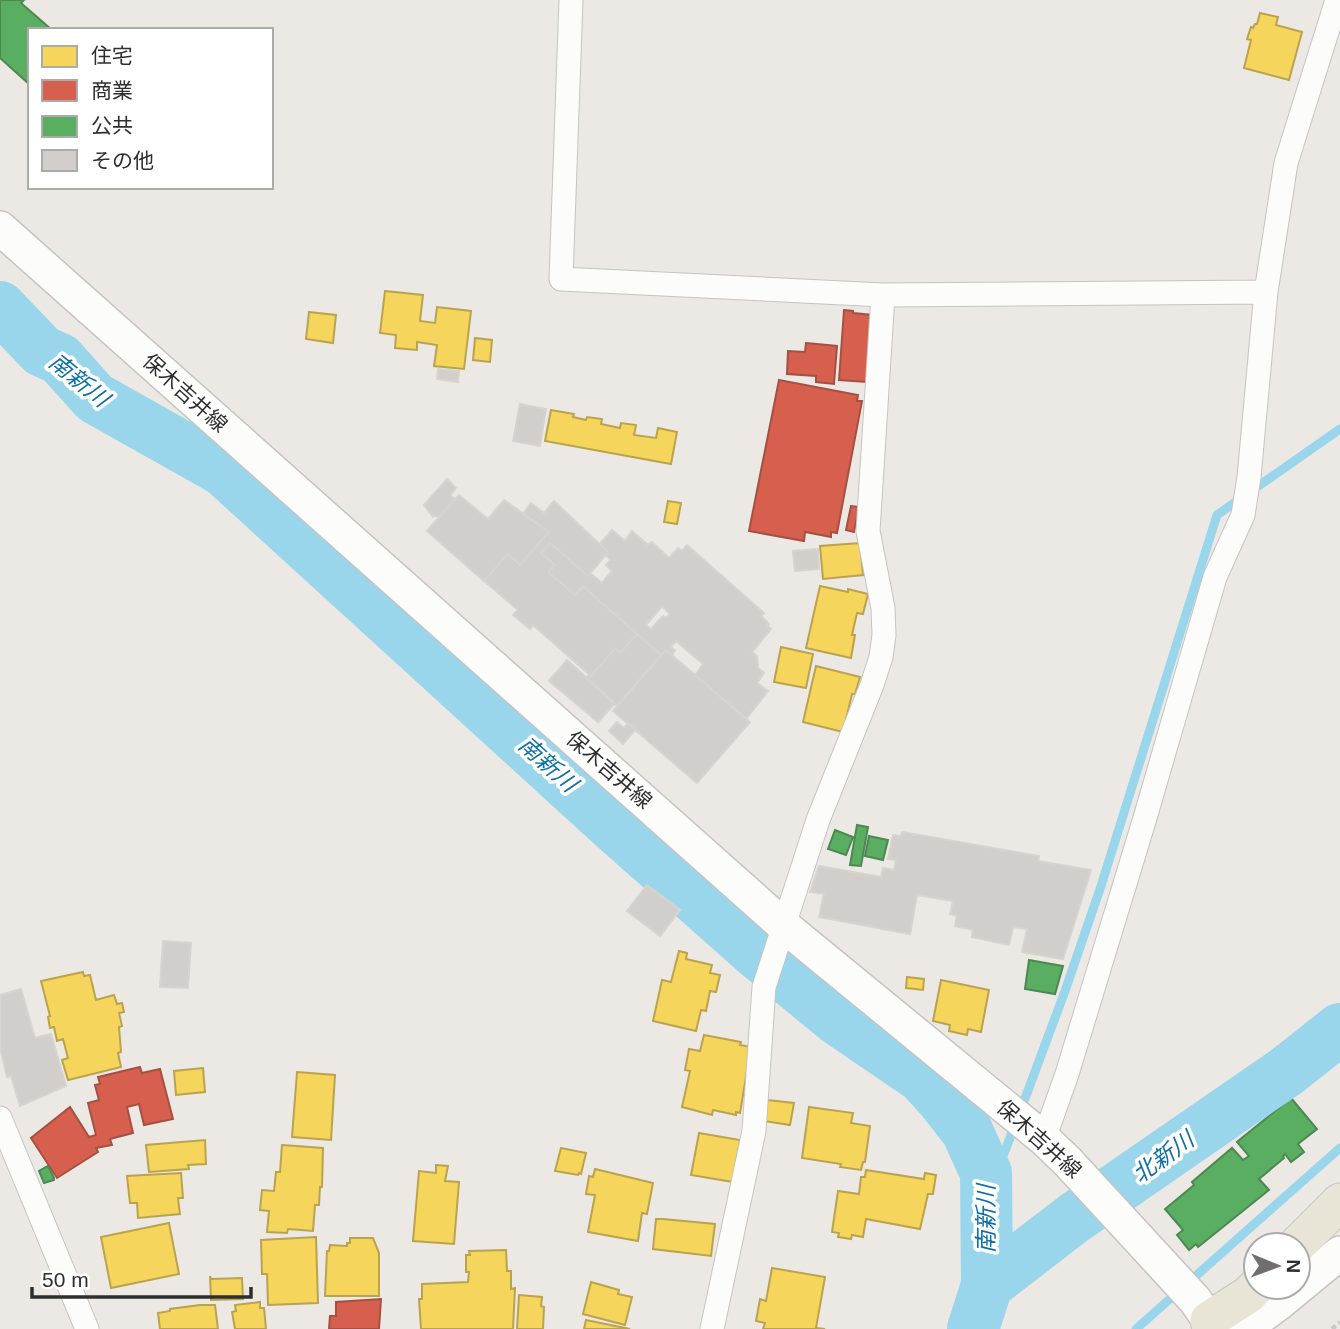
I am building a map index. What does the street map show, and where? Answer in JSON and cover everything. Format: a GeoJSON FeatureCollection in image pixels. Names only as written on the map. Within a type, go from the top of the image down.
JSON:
{"type":"FeatureCollection","features":[{"type":"Feature","properties":{"kind":"main road","name":"保木吉井線"},"geometry":{"type":"LineString","coordinates":[[0,228],[781,935],[1002,1104],[1047,1143],[1205,1316]]}},
{"type":"Feature","properties":{"kind":"main road"},"geometry":{"type":"LineString","coordinates":[[1311,1231],[1340,1202]]}},
{"type":"Feature","properties":{"kind":"main road"},"geometry":{"type":"LineString","coordinates":[[1244,1329],[1340,1253]]}},
{"type":"Feature","properties":{"kind":"main road"},"geometry":{"type":"LineString","coordinates":[[1205,1316],[1242,1298]]}},
{"type":"Feature","properties":{"kind":"street"},"geometry":{"type":"LineString","coordinates":[[571,0],[561,279],[883,295],[1266,292]]}},
{"type":"Feature","properties":{"kind":"street"},"geometry":{"type":"LineString","coordinates":[[1047,1143],[1215,577],[1243,515],[1266,292],[1286,163],[1337,0]]}},
{"type":"Feature","properties":{"kind":"street"},"geometry":{"type":"LineString","coordinates":[[712,1329],[754,1131],[764,987],[818,820],[881,657],[884,635],[883,608],[868,531],[883,295]]}},
{"type":"Feature","properties":{"kind":"street"},"geometry":{"type":"LineString","coordinates":[[0,1118],[87,1329]]}},
{"type":"Feature","properties":{"kind":"path"},"geometry":{"type":"LineString","coordinates":[[1332,1329],[1340,1322]]}},
{"type":"Feature","properties":{"kind":"building: 住宅"},"geometry":{"type":"Polygon","coordinates":[[[1260,13],[1278,17],[1276,25],[1302,32],[1289,80],[1244,68],[1251,40],[1247,39],[1251,27],[1257,24],[1260,13]]]}},
{"type":"Feature","properties":{"kind":"building: 住宅"},"geometry":{"type":"Polygon","coordinates":[[[385,291],[423,295],[420,321],[435,323],[437,307],[471,311],[464,369],[434,366],[437,345],[417,342],[417,350],[395,348],[396,335],[380,333],[385,291]]]}},
{"type":"Feature","properties":{"kind":"building: 住宅"},"geometry":{"type":"Polygon","coordinates":[[[309,312],[336,315],[333,343],[306,339],[309,312]]]}},
{"type":"Feature","properties":{"kind":"building: 住宅"},"geometry":{"type":"Polygon","coordinates":[[[475,338],[492,340],[490,362],[473,360],[475,338]]]}},
{"type":"Feature","properties":{"kind":"building: 住宅"},"geometry":{"type":"Polygon","coordinates":[[[551,410],[574,414],[573,417],[586,420],[587,417],[602,419],[601,424],[620,428],[621,423],[636,425],[634,435],[656,438],[658,428],[677,432],[671,464],[545,441],[551,410]]]}},
{"type":"Feature","properties":{"kind":"building: 住宅"},"geometry":{"type":"Polygon","coordinates":[[[668,501],[681,503],[677,524],[664,522],[668,501]]]}},
{"type":"Feature","properties":{"kind":"building: 住宅"},"geometry":{"type":"Polygon","coordinates":[[[860,543],[863,575],[823,579],[820,546],[860,543]]]}},
{"type":"Feature","properties":{"kind":"building: 住宅"},"geometry":{"type":"Polygon","coordinates":[[[820,586],[868,594],[863,614],[857,613],[851,658],[806,648],[820,586]]]}},
{"type":"Feature","properties":{"kind":"building: 住宅"},"geometry":{"type":"Polygon","coordinates":[[[781,647],[813,654],[806,688],[774,682],[781,647]]]}},
{"type":"Feature","properties":{"kind":"building: 住宅"},"geometry":{"type":"Polygon","coordinates":[[[816,666],[860,677],[855,694],[852,694],[843,732],[803,722],[816,666]]]}},
{"type":"Feature","properties":{"kind":"building: 住宅"},"geometry":{"type":"Polygon","coordinates":[[[679,951],[687,953],[686,959],[712,965],[710,973],[720,975],[716,992],[710,991],[706,1011],[701,1010],[696,1031],[653,1021],[662,980],[671,982],[679,951]]]}},
{"type":"Feature","properties":{"kind":"building: 住宅"},"geometry":{"type":"Polygon","coordinates":[[[83,972],[84,976],[90,975],[96,1000],[114,995],[117,1004],[122,1003],[124,1012],[119,1013],[122,1026],[119,1027],[121,1052],[118,1053],[121,1067],[68,1080],[62,1060],[68,1058],[63,1039],[57,1041],[54,1027],[50,1028],[50,1016],[41,981],[83,972]]]}},
{"type":"Feature","properties":{"kind":"building: 住宅"},"geometry":{"type":"Polygon","coordinates":[[[907,977],[924,979],[923,990],[906,988],[907,977]]]}},
{"type":"Feature","properties":{"kind":"building: 住宅"},"geometry":{"type":"Polygon","coordinates":[[[941,980],[989,990],[981,1032],[968,1029],[967,1035],[949,1031],[950,1025],[933,1021],[941,980]]]}},
{"type":"Feature","properties":{"kind":"building: 住宅"},"geometry":{"type":"Polygon","coordinates":[[[704,1035],[741,1042],[740,1045],[751,1047],[740,1113],[736,1112],[736,1115],[713,1110],[712,1115],[682,1107],[690,1071],[685,1070],[689,1049],[700,1051],[704,1035]]]}},
{"type":"Feature","properties":{"kind":"building: 住宅"},"geometry":{"type":"Polygon","coordinates":[[[203,1068],[205,1092],[176,1095],[174,1071],[203,1068]]]}},
{"type":"Feature","properties":{"kind":"building: 住宅"},"geometry":{"type":"Polygon","coordinates":[[[297,1072],[335,1075],[331,1140],[292,1137],[297,1072]]]}},
{"type":"Feature","properties":{"kind":"building: 住宅"},"geometry":{"type":"Polygon","coordinates":[[[767,1100],[794,1103],[790,1125],[764,1121],[767,1100]]]}},
{"type":"Feature","properties":{"kind":"building: 住宅"},"geometry":{"type":"Polygon","coordinates":[[[809,1107],[853,1113],[851,1123],[870,1126],[865,1162],[861,1170],[802,1158],[809,1107]]]}},
{"type":"Feature","properties":{"kind":"building: 住宅"},"geometry":{"type":"Polygon","coordinates":[[[699,1133],[740,1140],[733,1182],[691,1175],[699,1133]]]}},
{"type":"Feature","properties":{"kind":"building: 住宅"},"geometry":{"type":"Polygon","coordinates":[[[205,1140],[206,1164],[188,1165],[189,1169],[149,1172],[146,1145],[205,1140]]]}},
{"type":"Feature","properties":{"kind":"building: 住宅"},"geometry":{"type":"Polygon","coordinates":[[[282,1145],[323,1148],[322,1187],[319,1205],[315,1205],[313,1231],[288,1229],[287,1233],[267,1232],[269,1211],[260,1210],[262,1190],[274,1191],[276,1172],[280,1172],[282,1145]]]}},
{"type":"Feature","properties":{"kind":"building: 住宅"},"geometry":{"type":"Polygon","coordinates":[[[561,1148],[586,1153],[581,1174],[555,1171],[561,1148]]]}},
{"type":"Feature","properties":{"kind":"building: 住宅"},"geometry":{"type":"Polygon","coordinates":[[[436,1165],[448,1166],[445,1181],[459,1182],[454,1244],[413,1241],[419,1171],[436,1173],[436,1165]]]}},
{"type":"Feature","properties":{"kind":"building: 住宅"},"geometry":{"type":"Polygon","coordinates":[[[595,1169],[653,1183],[647,1214],[642,1213],[638,1241],[588,1232],[595,1195],[586,1194],[589,1176],[593,1177],[595,1169]]]}},
{"type":"Feature","properties":{"kind":"building: 住宅"},"geometry":{"type":"Polygon","coordinates":[[[866,1170],[924,1179],[925,1173],[936,1175],[933,1194],[928,1194],[920,1229],[866,1219],[863,1237],[838,1237],[839,1233],[832,1232],[838,1191],[859,1194],[861,1177],[865,1177],[866,1170]]]}},
{"type":"Feature","properties":{"kind":"building: 住宅"},"geometry":{"type":"Polygon","coordinates":[[[181,1173],[183,1198],[178,1198],[180,1214],[138,1218],[137,1203],[130,1203],[127,1176],[181,1173]]]}},
{"type":"Feature","properties":{"kind":"building: 住宅"},"geometry":{"type":"Polygon","coordinates":[[[656,1219],[715,1224],[711,1256],[653,1249],[656,1219]]]}},
{"type":"Feature","properties":{"kind":"building: 住宅"},"geometry":{"type":"Polygon","coordinates":[[[169,1223],[179,1274],[111,1288],[101,1237],[169,1223]]]}},
{"type":"Feature","properties":{"kind":"building: 住宅"},"geometry":{"type":"Polygon","coordinates":[[[316,1237],[318,1303],[268,1305],[267,1274],[262,1274],[261,1240],[316,1237]]]}},
{"type":"Feature","properties":{"kind":"building: 住宅"},"geometry":{"type":"Polygon","coordinates":[[[350,1238],[373,1238],[379,1253],[379,1296],[325,1296],[327,1251],[330,1245],[347,1246],[350,1238]]]}},
{"type":"Feature","properties":{"kind":"building: 住宅"},"geometry":{"type":"Polygon","coordinates":[[[506,1250],[507,1271],[511,1271],[511,1289],[515,1288],[513,1329],[421,1329],[419,1299],[422,1299],[422,1284],[468,1282],[466,1255],[470,1255],[469,1251],[506,1250]]]}},
{"type":"Feature","properties":{"kind":"building: 住宅"},"geometry":{"type":"Polygon","coordinates":[[[772,1268],[825,1277],[816,1328],[825,1329],[763,1329],[765,1323],[756,1321],[760,1299],[766,1301],[772,1268]]]}},
{"type":"Feature","properties":{"kind":"building: 住宅"},"geometry":{"type":"Polygon","coordinates":[[[210,1276],[211,1279],[242,1278],[243,1299],[211,1300],[210,1276]]]}},
{"type":"Feature","properties":{"kind":"building: 住宅"},"geometry":{"type":"Polygon","coordinates":[[[591,1282],[619,1290],[618,1294],[632,1297],[625,1325],[583,1314],[591,1282]]]}},
{"type":"Feature","properties":{"kind":"building: 住宅"},"geometry":{"type":"Polygon","coordinates":[[[519,1295],[542,1297],[543,1329],[517,1329],[519,1295]]]}},
{"type":"Feature","properties":{"kind":"building: 住宅"},"geometry":{"type":"Polygon","coordinates":[[[260,1302],[260,1308],[264,1308],[266,1329],[235,1329],[232,1312],[236,1311],[235,1305],[260,1302]]]}},
{"type":"Feature","properties":{"kind":"building: 住宅"},"geometry":{"type":"Polygon","coordinates":[[[215,1305],[218,1329],[160,1329],[158,1313],[215,1305]]]}},
{"type":"Feature","properties":{"kind":"building: 住宅"},"geometry":{"type":"Polygon","coordinates":[[[586,1320],[630,1329],[584,1329],[586,1320]]]}},
{"type":"Feature","properties":{"kind":"building: 商業"},"geometry":{"type":"Polygon","coordinates":[[[844,310],[873,315],[867,382],[839,380],[844,310]]]}},
{"type":"Feature","properties":{"kind":"building: 商業"},"geometry":{"type":"Polygon","coordinates":[[[806,343],[837,346],[834,384],[816,382],[816,376],[787,374],[788,351],[805,352],[806,343]]]}},
{"type":"Feature","properties":{"kind":"building: 商業"},"geometry":{"type":"Polygon","coordinates":[[[779,380],[858,395],[857,401],[862,401],[837,533],[831,532],[831,537],[805,532],[804,541],[749,531],[779,380]]]}},
{"type":"Feature","properties":{"kind":"building: 商業"},"geometry":{"type":"Polygon","coordinates":[[[851,506],[859,507],[854,532],[846,530],[851,506]]]}},
{"type":"Feature","properties":{"kind":"building: 商業"},"geometry":{"type":"Polygon","coordinates":[[[140,1067],[142,1073],[160,1069],[173,1119],[144,1125],[139,1104],[127,1107],[133,1133],[110,1139],[112,1145],[96,1148],[98,1152],[57,1178],[31,1138],[70,1107],[89,1137],[96,1135],[88,1103],[99,1100],[95,1085],[100,1084],[98,1077],[140,1067]]]}},
{"type":"Feature","properties":{"kind":"building: 商業"},"geometry":{"type":"Polygon","coordinates":[[[381,1299],[379,1329],[329,1329],[330,1316],[336,1316],[336,1302],[381,1299]]]}},
{"type":"Feature","properties":{"kind":"building: 公共"},"geometry":{"type":"Polygon","coordinates":[[[0,0],[24,0],[21,3],[50,28],[28,28],[28,83],[0,58],[0,0]]]}},
{"type":"Feature","properties":{"kind":"building: 公共"},"geometry":{"type":"Polygon","coordinates":[[[857,825],[868,827],[861,866],[850,865],[857,825]]]}},
{"type":"Feature","properties":{"kind":"building: 公共"},"geometry":{"type":"Polygon","coordinates":[[[835,830],[853,837],[846,855],[828,849],[835,830]]]}},
{"type":"Feature","properties":{"kind":"building: 公共"},"geometry":{"type":"Polygon","coordinates":[[[869,836],[888,840],[883,860],[865,856],[869,836]]]}},
{"type":"Feature","properties":{"kind":"building: 公共"},"geometry":{"type":"Polygon","coordinates":[[[1029,960],[1063,966],[1055,994],[1025,989],[1029,960]]]}},
{"type":"Feature","properties":{"kind":"building: 公共"},"geometry":{"type":"Polygon","coordinates":[[[1291,1098],[1317,1129],[1298,1144],[1304,1152],[1291,1162],[1285,1154],[1284,1158],[1259,1179],[1269,1190],[1198,1247],[1196,1244],[1189,1250],[1177,1235],[1183,1230],[1165,1209],[1232,1148],[1243,1160],[1249,1156],[1237,1142],[1291,1098]]]}},
{"type":"Feature","properties":{"kind":"building: 公共"},"geometry":{"type":"Polygon","coordinates":[[[48,1166],[54,1180],[44,1183],[39,1171],[48,1166]]]}},
{"type":"Feature","properties":{"kind":"building: その他"},"geometry":{"type":"Polygon","coordinates":[[[438,369],[459,371],[458,382],[437,379],[438,369]]]}},
{"type":"Feature","properties":{"kind":"building: その他"},"geometry":{"type":"Polygon","coordinates":[[[520,404],[546,409],[540,446],[513,441],[520,404]]]}},
{"type":"Feature","properties":{"kind":"building: その他"},"geometry":{"type":"Polygon","coordinates":[[[447,479],[456,488],[450,495],[455,499],[438,518],[435,515],[433,517],[424,505],[447,479]]]}},
{"type":"Feature","properties":{"kind":"building: その他"},"geometry":{"type":"Polygon","coordinates":[[[459,495],[488,519],[504,500],[549,532],[520,565],[508,554],[484,581],[427,531],[459,495]]]}},
{"type":"Feature","properties":{"kind":"building: その他"},"geometry":{"type":"Polygon","coordinates":[[[554,501],[608,552],[588,576],[550,543],[541,553],[555,565],[548,572],[575,595],[583,586],[637,634],[620,653],[615,648],[591,676],[533,625],[530,629],[513,615],[518,610],[484,581],[508,554],[520,565],[549,532],[523,514],[531,503],[544,513],[554,501]]]}},
{"type":"Feature","properties":{"kind":"building: その他"},"geometry":{"type":"Polygon","coordinates":[[[612,530],[625,541],[632,531],[648,545],[652,542],[669,558],[678,548],[682,551],[687,545],[764,613],[761,616],[771,629],[752,652],[757,656],[758,668],[764,673],[757,683],[768,691],[746,719],[695,675],[703,664],[676,641],[671,647],[675,650],[672,655],[666,650],[661,655],[583,586],[575,595],[548,572],[555,565],[541,553],[550,543],[588,576],[590,573],[602,583],[612,571],[606,565],[611,560],[605,555],[608,552],[600,544],[612,530]],[[662,606],[646,625],[651,629],[663,616],[666,618],[670,614],[662,606]]]}},
{"type":"Feature","properties":{"kind":"building: その他"},"geometry":{"type":"Polygon","coordinates":[[[818,549],[819,569],[795,571],[793,551],[818,549]]]}},
{"type":"Feature","properties":{"kind":"building: その他"},"geometry":{"type":"Polygon","coordinates":[[[637,634],[661,655],[617,706],[586,678],[589,674],[591,676],[615,648],[620,653],[637,634]]]}},
{"type":"Feature","properties":{"kind":"building: その他"},"geometry":{"type":"Polygon","coordinates":[[[666,650],[750,722],[697,783],[613,711],[666,650]]]}},
{"type":"Feature","properties":{"kind":"building: その他"},"geometry":{"type":"Polygon","coordinates":[[[567,660],[615,703],[598,722],[549,681],[567,660]]]}},
{"type":"Feature","properties":{"kind":"building: その他"},"geometry":{"type":"Polygon","coordinates":[[[617,722],[624,728],[628,723],[635,730],[623,744],[609,731],[617,722]]]}},
{"type":"Feature","properties":{"kind":"building: その他"},"geometry":{"type":"Polygon","coordinates":[[[902,832],[1039,856],[1038,861],[1091,870],[1063,959],[1022,952],[1027,929],[1013,927],[1009,945],[972,937],[973,930],[955,926],[957,916],[950,914],[953,901],[917,895],[910,934],[819,917],[824,894],[810,892],[819,866],[881,877],[883,868],[894,870],[896,860],[888,859],[893,835],[901,836],[902,832]]]}},
{"type":"Feature","properties":{"kind":"building: その他"},"geometry":{"type":"Polygon","coordinates":[[[647,885],[680,910],[660,936],[627,911],[647,885]]]}},
{"type":"Feature","properties":{"kind":"building: その他"},"geometry":{"type":"Polygon","coordinates":[[[163,941],[191,943],[188,988],[160,987],[163,941]]]}},
{"type":"Feature","properties":{"kind":"building: その他"},"geometry":{"type":"Polygon","coordinates":[[[21,989],[35,1038],[51,1034],[66,1086],[20,1106],[11,1076],[7,1077],[0,1047],[0,995],[21,989]]]}},
{"type":"Feature","properties":{"kind":"waterway","name":"南新川"},"geometry":{"type":"LineString","coordinates":[[0,307],[42,351],[60,359],[95,398],[223,470],[611,824],[758,954],[837,1019],[922,1077],[967,1131],[986,1173],[987,1285],[973,1329]]}},
{"type":"Feature","properties":{"kind":"waterway"},"geometry":{"type":"LineString","coordinates":[[1020,1112],[1101,886],[1217,515],[1340,429]]}},
{"type":"Feature","properties":{"kind":"waterway","name":"北新川"},"geometry":{"type":"LineString","coordinates":[[987,1285],[1074,1218],[1287,1071],[1340,1029]]}},
{"type":"Feature","properties":{"kind":"waterway"},"geometry":{"type":"LineString","coordinates":[[986,1173],[1001,1161],[1015,1125]]}},
{"type":"Feature","properties":{"kind":"waterway"},"geometry":{"type":"LineString","coordinates":[[1136,1329],[1340,1148]]}}]}
